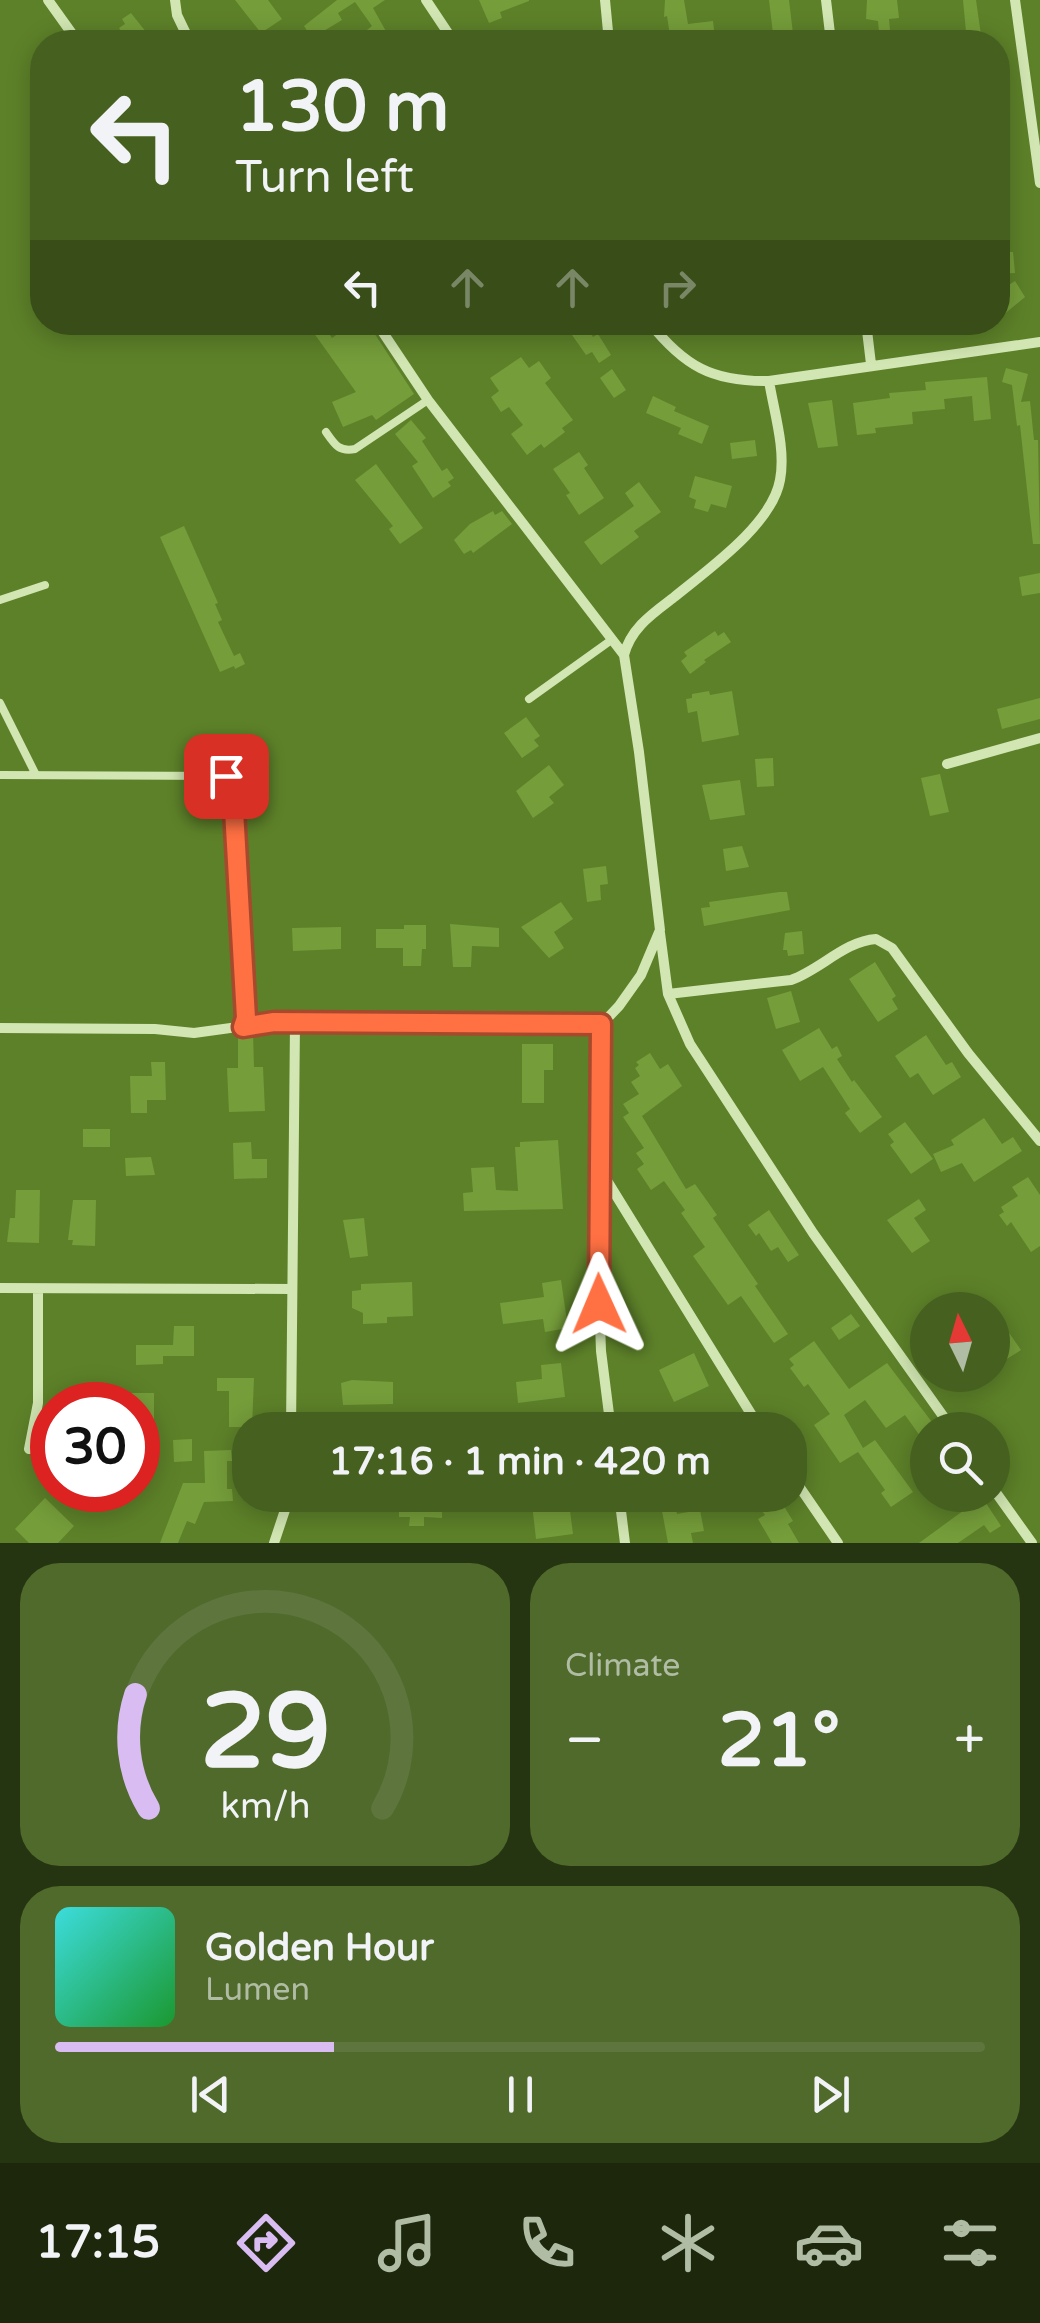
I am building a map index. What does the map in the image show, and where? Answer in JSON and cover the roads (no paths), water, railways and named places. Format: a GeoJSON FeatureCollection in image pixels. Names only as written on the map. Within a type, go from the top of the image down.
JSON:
{"type":"FeatureCollection","features":[{"type":"Feature","properties":{"kind":"street"},"geometry":{"type":"LineString","coordinates":[[48,0],[69,30]]}},
{"type":"Feature","properties":{"kind":"street"},"geometry":{"type":"LineString","coordinates":[[175,0],[184,30]]}},
{"type":"Feature","properties":{"kind":"street"},"geometry":{"type":"LineString","coordinates":[[426,0],[446,30]]}},
{"type":"Feature","properties":{"kind":"street"},"geometry":{"type":"LineString","coordinates":[[605,0],[608,30]]}},
{"type":"Feature","properties":{"kind":"street"},"geometry":{"type":"LineString","coordinates":[[826,0],[830,30]]}},
{"type":"Feature","properties":{"kind":"street"},"geometry":{"type":"LineString","coordinates":[[1015,0],[1040,176]]}},
{"type":"Feature","properties":{"kind":"street"},"geometry":{"type":"LineString","coordinates":[[385,335],[428,400],[610,641],[624,654]]}},
{"type":"Feature","properties":{"kind":"street"},"geometry":{"type":"LineString","coordinates":[[658,335],[669,348],[705,372],[724,379],[769,381],[1040,342]]}},
{"type":"Feature","properties":{"kind":"street"},"geometry":{"type":"LineString","coordinates":[[868,335],[871,364]]}},
{"type":"Feature","properties":{"kind":"street"},"geometry":{"type":"LineString","coordinates":[[769,381],[781,459],[775,496],[722,558],[639,626],[628,640],[624,654],[640,752],[668,994],[690,1044],[744,1130],[941,1412]]}},
{"type":"Feature","properties":{"kind":"street"},"geometry":{"type":"LineString","coordinates":[[947,764],[1040,738]]}},
{"type":"Feature","properties":{"kind":"street"},"geometry":{"type":"LineString","coordinates":[[608,1412],[600,1351],[601,1024],[641,975],[660,930]]}},
{"type":"Feature","properties":{"kind":"street"},"geometry":{"type":"LineString","coordinates":[[668,994],[790,980],[860,942],[876,939],[892,948],[1040,1141]]}},
{"type":"Feature","properties":{"kind":"street"},"geometry":{"type":"LineString","coordinates":[[0,1028],[194,1033],[274,1022],[601,1024]]}},
{"type":"Feature","properties":{"kind":"street"},"geometry":{"type":"LineString","coordinates":[[291,1412],[295,1023]]}},
{"type":"Feature","properties":{"kind":"street"},"geometry":{"type":"LineString","coordinates":[[601,1171],[749,1412]]}},
{"type":"Feature","properties":{"kind":"street"},"geometry":{"type":"LineString","coordinates":[[0,1288],[291,1289]]}},
{"type":"Feature","properties":{"kind":"street"},"geometry":{"type":"LineString","coordinates":[[29,1449],[38,1392],[38,1288]]}},
{"type":"Feature","properties":{"kind":"street"},"geometry":{"type":"LineString","coordinates":[[807,1498],[838,1543]]}},
{"type":"Feature","properties":{"kind":"street"},"geometry":{"type":"LineString","coordinates":[[274,1543],[284,1512]]}},
{"type":"Feature","properties":{"kind":"street"},"geometry":{"type":"LineString","coordinates":[[620,1512],[624,1543]]}},
{"type":"Feature","properties":{"kind":"street"},"geometry":{"type":"LineString","coordinates":[[1010,1512],[1030,1541],[1040,1532]]}},
{"type":"Feature","properties":{"kind":"lane"},"geometry":{"type":"LineString","coordinates":[[326,432],[337,448],[356,449],[428,400]]}},
{"type":"Feature","properties":{"kind":"lane"},"geometry":{"type":"LineString","coordinates":[[0,600],[44,585]]}},
{"type":"Feature","properties":{"kind":"lane"},"geometry":{"type":"LineString","coordinates":[[529,700],[610,641]]}},
{"type":"Feature","properties":{"kind":"lane"},"geometry":{"type":"LineString","coordinates":[[0,703],[36,775]]}},
{"type":"Feature","properties":{"kind":"lane"},"geometry":{"type":"LineString","coordinates":[[0,775],[226,776],[233,793],[246,1018],[243,1027]]}}]}
